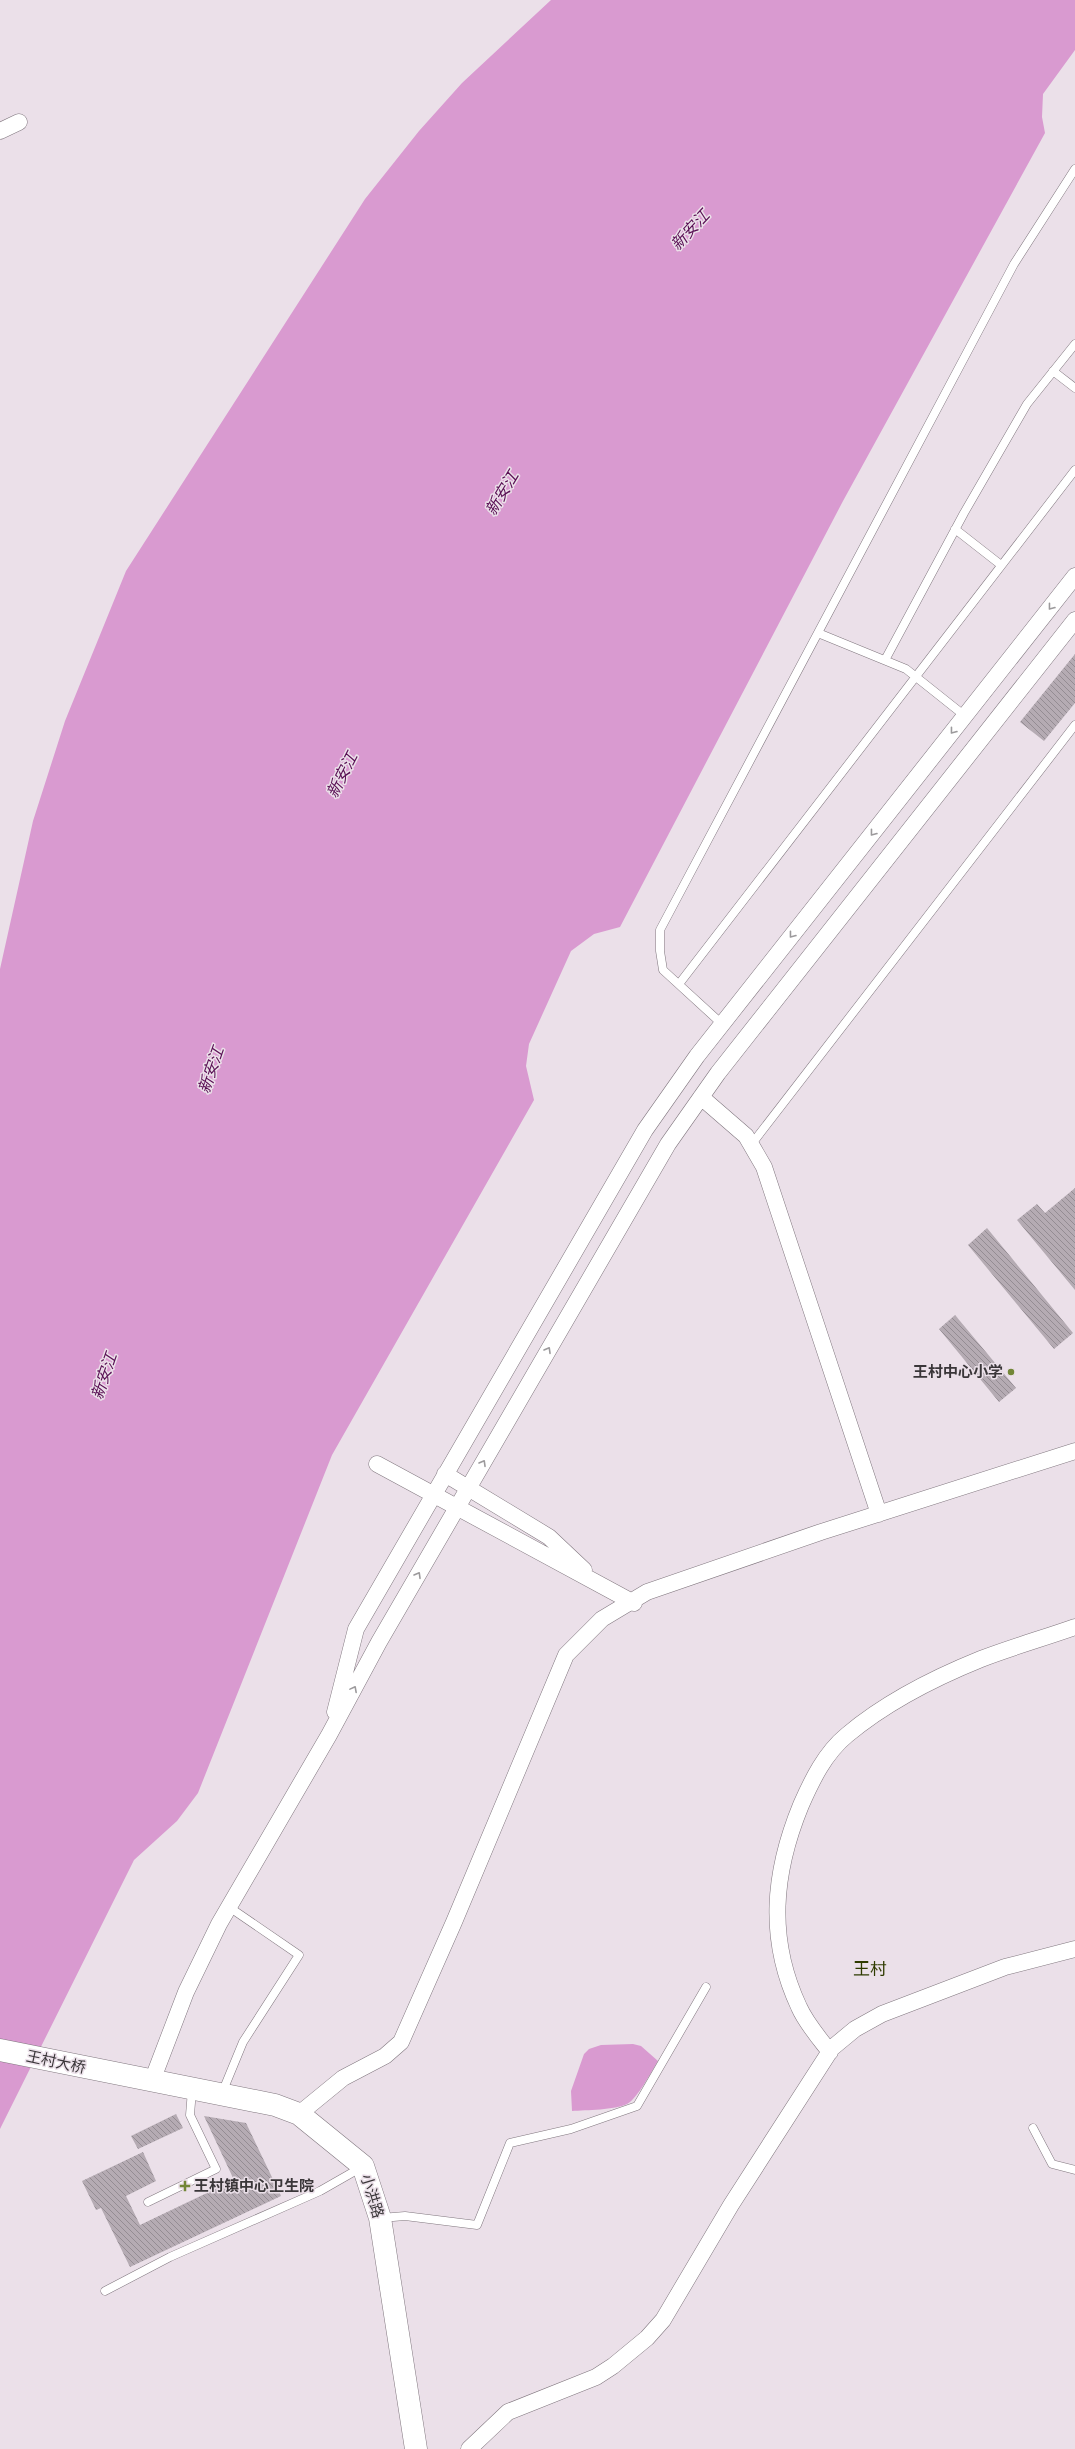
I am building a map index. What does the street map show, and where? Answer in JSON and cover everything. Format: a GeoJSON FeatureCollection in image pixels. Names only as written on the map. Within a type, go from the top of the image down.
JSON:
{"type":"FeatureCollection","features":[{"type":"Feature","properties":{"kind":"main road","name":"王村大桥"},"geometry":{"type":"LineString","coordinates":[[0,2050],[112,2074]]}},
{"type":"Feature","properties":{"kind":"main road","name":"小洪路"},"geometry":{"type":"LineString","coordinates":[[112,2074],[275,2105],[299,2114],[363,2166],[380,2218],[416,2449]]}},
{"type":"Feature","properties":{"kind":"street"},"geometry":{"type":"LineString","coordinates":[[0,131],[19,122]]}},
{"type":"Feature","properties":{"kind":"street"},"geometry":{"type":"LineString","coordinates":[[329,1735],[356,1628],[625,1162],[666,1098],[722,1024],[1075,576]]}},
{"type":"Feature","properties":{"kind":"street"},"geometry":{"type":"LineString","coordinates":[[152,2081],[186,1992],[229,1907],[329,1735],[379,1642],[648,1176],[701,1097],[1075,620]]}},
{"type":"Feature","properties":{"kind":"street"},"geometry":{"type":"LineString","coordinates":[[701,1097],[746,1136],[764,1167],[879,1514]]}},
{"type":"Feature","properties":{"kind":"street"},"geometry":{"type":"LineString","coordinates":[[299,2114],[343,2078],[385,2056],[401,2042],[454,1922],[566,1655],[588,1630],[647,1592],[879,1514],[1075,1451]]}},
{"type":"Feature","properties":{"kind":"street"},"geometry":{"type":"LineString","coordinates":[[377,1464],[628,1604]]}},
{"type":"Feature","properties":{"kind":"street"},"geometry":{"type":"LineString","coordinates":[[445,1474],[549,1537],[628,1604]]}},
{"type":"Feature","properties":{"kind":"street"},"geometry":{"type":"LineString","coordinates":[[830,2052],[799,2008],[784,1965],[776,1925],[778,1881],[793,1824],[815,1773],[845,1736],[880,1710],[907,1694],[980,1660],[1075,1627]]}},
{"type":"Feature","properties":{"kind":"street"},"geometry":{"type":"LineString","coordinates":[[469,2449],[508,2412],[596,2377],[629,2354],[658,2326],[731,2205],[830,2052],[855,2029],[882,2014],[1005,1967],[1075,1949]]}},
{"type":"Feature","properties":{"kind":"lane"},"geometry":{"type":"LineString","coordinates":[[722,1024],[663,970],[660,951],[660,930],[1014,264],[1075,169]]}},
{"type":"Feature","properties":{"kind":"lane"},"geometry":{"type":"LineString","coordinates":[[885,660],[955,529],[1027,404],[1075,344]]}},
{"type":"Feature","properties":{"kind":"lane"},"geometry":{"type":"LineString","coordinates":[[1053,371],[1075,388]]}},
{"type":"Feature","properties":{"kind":"lane"},"geometry":{"type":"LineString","coordinates":[[679,984],[1075,470]]}},
{"type":"Feature","properties":{"kind":"lane"},"geometry":{"type":"LineString","coordinates":[[955,529],[1001,565]]}},
{"type":"Feature","properties":{"kind":"lane"},"geometry":{"type":"LineString","coordinates":[[818,633],[906,669],[965,716]]}},
{"type":"Feature","properties":{"kind":"lane"},"geometry":{"type":"LineString","coordinates":[[751,1145],[1075,725]]}},
{"type":"Feature","properties":{"kind":"lane"},"geometry":{"type":"LineString","coordinates":[[221,2094],[243,2042],[299,1955],[229,1907]]}},
{"type":"Feature","properties":{"kind":"lane"},"geometry":{"type":"LineString","coordinates":[[380,2218],[405,2216],[476,2225],[510,2143],[570,2129],[637,2106],[706,1987]]}},
{"type":"Feature","properties":{"kind":"lane"},"geometry":{"type":"LineString","coordinates":[[148,2202],[216,2169],[190,2115],[192,2089]]}},
{"type":"Feature","properties":{"kind":"lane"},"geometry":{"type":"LineString","coordinates":[[1033,2128],[1052,2164],[1075,2170]]}},
{"type":"Feature","properties":{"kind":"lane"},"geometry":{"type":"LineString","coordinates":[[105,2291],[170,2257],[320,2191],[363,2166]]}},
{"type":"Feature","properties":{"kind":"water","name":"新安江"},"geometry":{"type":"Polygon","coordinates":[[[551,0],[1075,0],[1075,50],[1043,94],[1042,117],[1045,133],[843,501],[620,927],[594,934],[571,951],[529,1044],[526,1066],[534,1100],[332,1455],[198,1793],[177,1821],[134,1860],[0,2129],[0,969],[33,821],[65,721],[126,571],[365,199],[419,131],[462,83],[551,0]]]}},
{"type":"Feature","properties":{"kind":"water"},"geometry":{"type":"Polygon","coordinates":[[[633,2044],[641,2046],[658,2061],[636,2096],[627,2104],[622,2106],[572,2111],[571,2091],[584,2054],[589,2049],[601,2045],[633,2044]]]}},
{"type":"Feature","properties":{"kind":"building"},"geometry":{"type":"Polygon","coordinates":[[[1075,654],[1075,703],[1044,741],[1020,722],[1075,654]]]}},
{"type":"Feature","properties":{"kind":"building"},"geometry":{"type":"Polygon","coordinates":[[[1075,1188],[1075,1290],[1017,1220],[1037,1204],[1045,1213],[1075,1188]]]}},
{"type":"Feature","properties":{"kind":"building"},"geometry":{"type":"Polygon","coordinates":[[[987,1228],[1073,1333],[1054,1349],[968,1245],[987,1228]]]}},
{"type":"Feature","properties":{"kind":"building"},"geometry":{"type":"Polygon","coordinates":[[[955,1315],[1016,1388],[999,1402],[939,1329],[955,1315]]]}},
{"type":"Feature","properties":{"kind":"building"},"geometry":{"type":"Polygon","coordinates":[[[176,2114],[183,2128],[138,2149],[131,2136],[176,2114]]]}},
{"type":"Feature","properties":{"kind":"building"},"geometry":{"type":"Polygon","coordinates":[[[204,2116],[246,2123],[281,2196],[130,2267],[101,2208],[96,2210],[82,2181],[143,2152],[156,2181],[126,2196],[140,2225],[234,2180],[204,2116]]]}},
{"type":"Feature","properties":{"kind":"place","name":"王村中心小学"},"geometry":{"type":"Point","coordinates":[1011,1372]}},
{"type":"Feature","properties":{"kind":"place","name":"王村镇中心卫生院"},"geometry":{"type":"Point","coordinates":[185,2186]}},
{"type":"Feature","properties":{"kind":"district","name":"王村"},"geometry":{"type":"Point","coordinates":[870,1969]}}]}
